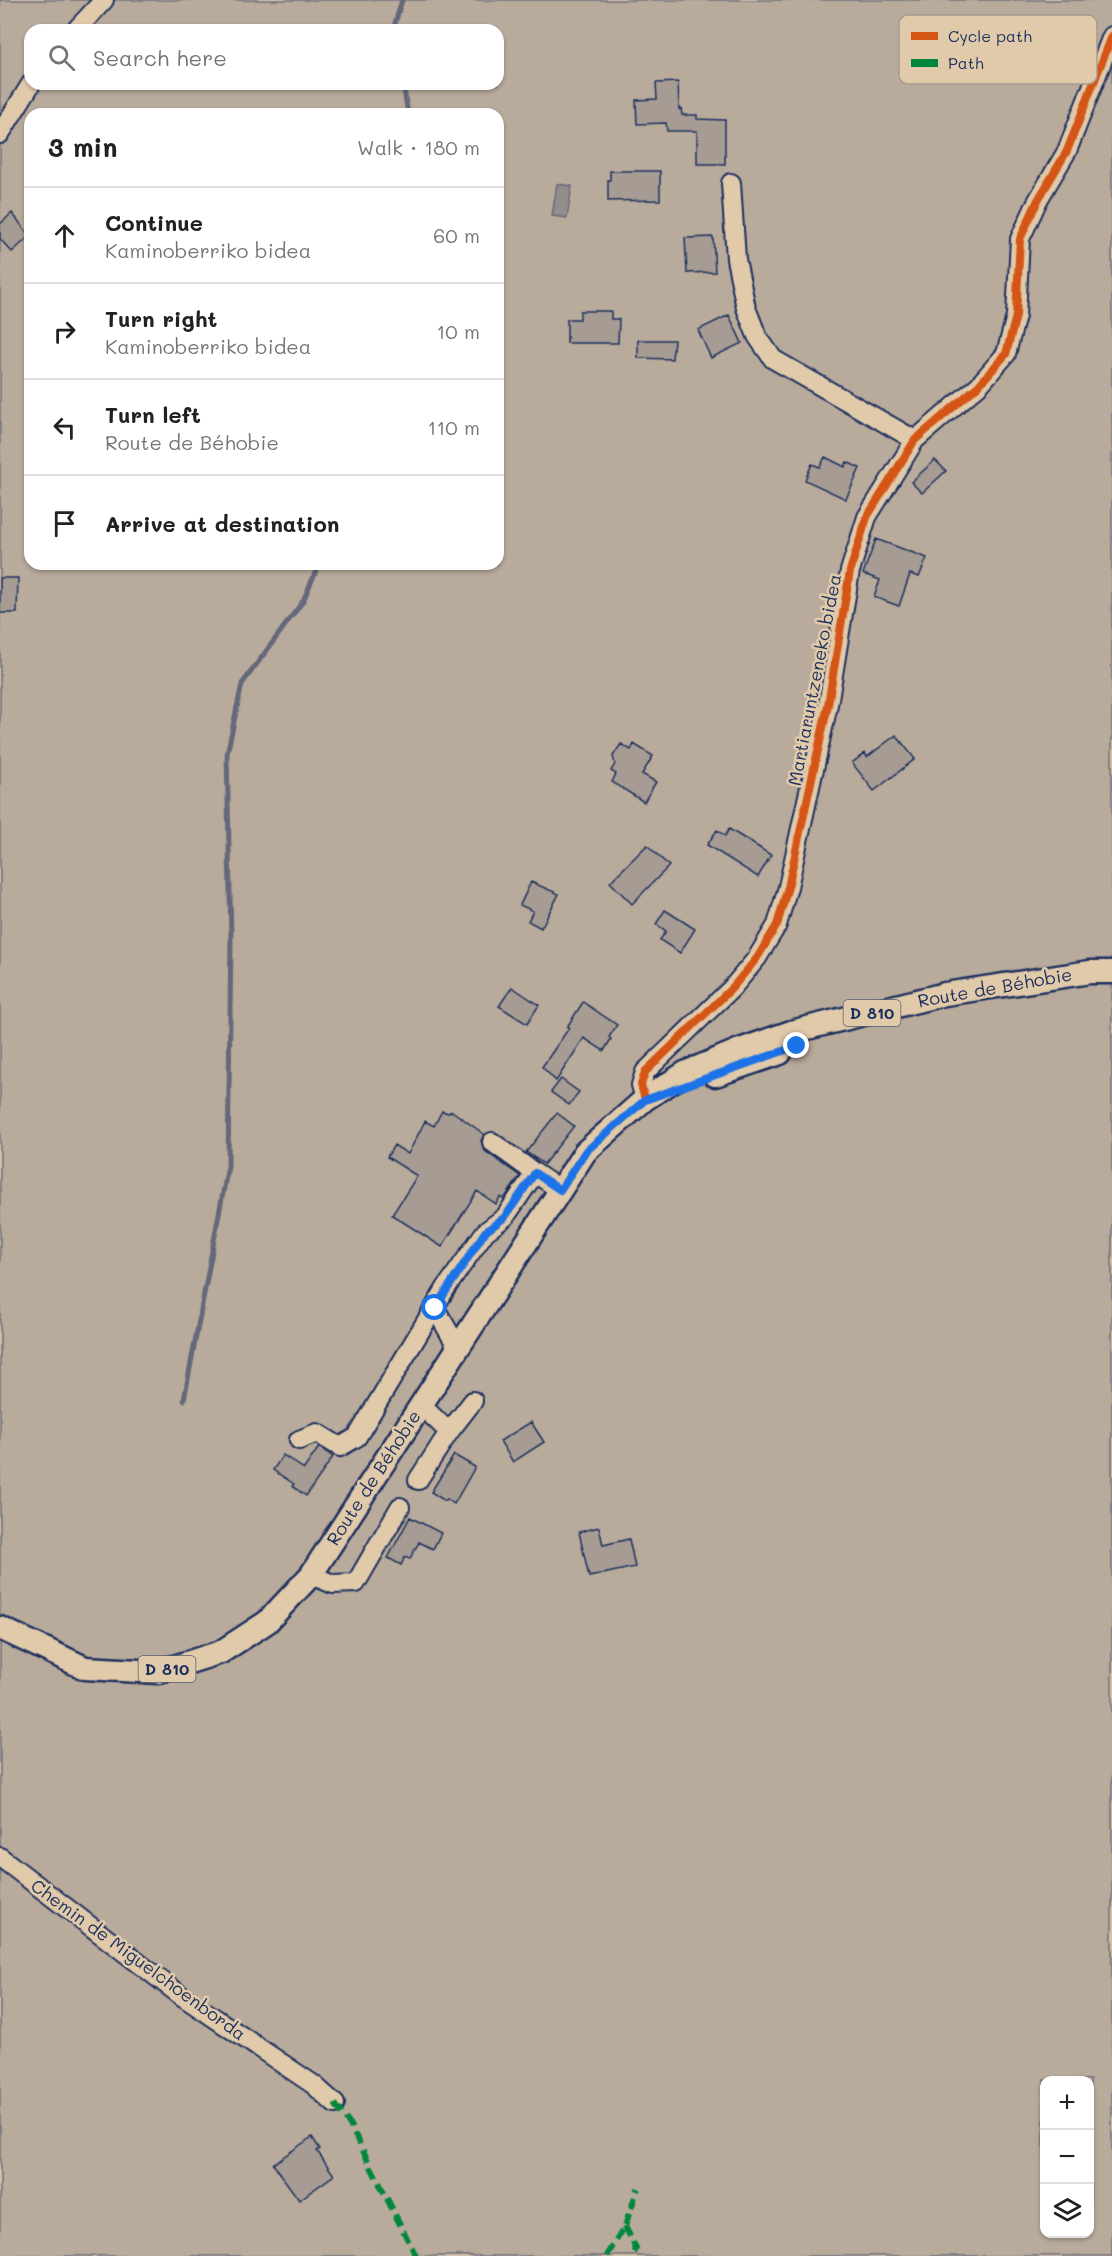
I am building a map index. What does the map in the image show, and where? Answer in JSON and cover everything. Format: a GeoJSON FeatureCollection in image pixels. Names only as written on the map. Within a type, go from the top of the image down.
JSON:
{"type":"FeatureCollection","features":[{"type":"Feature","properties":{"kind":"main road","name":"Route de Béhobie"},"geometry":{"type":"LineString","coordinates":[[0,1628],[85,1668],[158,1672],[221,1652],[267,1622],[311,1575],[585,1152],[645,1100],[686,1073],[791,1032],[945,994],[1090,972],[1112,972]]}},
{"type":"Feature","properties":{"kind":"main road","name":"Route de Béhobie"},"geometry":{"type":"LineString","coordinates":[[645,1100],[797,1046],[948,1008],[1112,979]]}},
{"type":"Feature","properties":{"kind":"street"},"geometry":{"type":"LineString","coordinates":[[82,24],[104,0]]}},
{"type":"Feature","properties":{"kind":"street","name":"Martiaruntzeneko bidea"},"geometry":{"type":"LineString","coordinates":[[1097,74],[1112,36]]}},
{"type":"Feature","properties":{"kind":"street","name":"Martiaruntzeneko bidea"},"geometry":{"type":"LineString","coordinates":[[645,1100],[641,1085],[645,1072],[732,988],[757,958],[777,924],[788,887],[828,705],[850,571],[867,517],[915,440],[979,385],[1006,354],[1016,316],[1020,239],[1038,200],[1067,151],[1093,84]]}},
{"type":"Feature","properties":{"kind":"street"},"geometry":{"type":"LineString","coordinates":[[0,134],[27,90]]}},
{"type":"Feature","properties":{"kind":"street"},"geometry":{"type":"LineString","coordinates":[[731,183],[736,259],[746,308],[757,336],[773,359],[915,440]]}},
{"type":"Feature","properties":{"kind":"street"},"geometry":{"type":"LineString","coordinates":[[492,1142],[560,1190]]}},
{"type":"Feature","properties":{"kind":"street"},"geometry":{"type":"LineString","coordinates":[[299,1440],[316,1433],[340,1447],[357,1437],[435,1308],[485,1232],[505,1217],[535,1173]]}},
{"type":"Feature","properties":{"kind":"street"},"geometry":{"type":"LineString","coordinates":[[435,1308],[458,1348]]}},
{"type":"Feature","properties":{"kind":"street"},"geometry":{"type":"LineString","coordinates":[[418,1480],[449,1432],[473,1401]]}},
{"type":"Feature","properties":{"kind":"street"},"geometry":{"type":"LineString","coordinates":[[421,1406],[449,1432]]}},
{"type":"Feature","properties":{"kind":"street"},"geometry":{"type":"LineString","coordinates":[[311,1575],[333,1584],[356,1583],[400,1507]]}},
{"type":"Feature","properties":{"kind":"street","name":"Chemin de Miguelchoenborda"},"geometry":{"type":"LineString","coordinates":[[0,1857],[179,1994],[314,2085],[335,2104]]}},
{"type":"Feature","properties":{"kind":"shaded area"},"geometry":{"type":"Polygon","coordinates":[[[0,0],[1112,0],[1112,2256],[0,2256],[0,0]]]}},
{"type":"Feature","properties":{"kind":"shaded area"},"geometry":{"type":"Polygon","coordinates":[[[557,184],[572,186],[567,218],[552,216],[557,184]]]}},
{"type":"Feature","properties":{"kind":"building"},"geometry":{"type":"Polygon","coordinates":[[[678,82],[679,109],[681,108],[682,115],[697,115],[697,119],[725,120],[725,164],[697,164],[697,131],[667,131],[666,123],[637,124],[636,100],[657,99],[656,83],[678,82]]]}},
{"type":"Feature","properties":{"kind":"building"},"geometry":{"type":"Polygon","coordinates":[[[610,171],[660,171],[660,200],[608,201],[610,171]]]}},
{"type":"Feature","properties":{"kind":"building"},"geometry":{"type":"Polygon","coordinates":[[[12,213],[24,228],[24,241],[12,252],[0,239],[0,224],[12,213]]]}},
{"type":"Feature","properties":{"kind":"building"},"geometry":{"type":"Polygon","coordinates":[[[713,237],[715,272],[687,273],[685,238],[713,237]]]}},
{"type":"Feature","properties":{"kind":"building"},"geometry":{"type":"Polygon","coordinates":[[[580,311],[611,311],[611,319],[619,319],[618,343],[567,343],[567,319],[580,319],[580,311]]]}},
{"type":"Feature","properties":{"kind":"building"},"geometry":{"type":"Polygon","coordinates":[[[729,315],[742,343],[711,358],[698,330],[729,315]]]}},
{"type":"Feature","properties":{"kind":"building"},"geometry":{"type":"Polygon","coordinates":[[[638,340],[674,340],[672,359],[638,358],[638,340]]]}},
{"type":"Feature","properties":{"kind":"building"},"geometry":{"type":"Polygon","coordinates":[[[825,457],[845,467],[847,462],[860,468],[846,499],[805,480],[812,464],[820,467],[825,457]]]}},
{"type":"Feature","properties":{"kind":"building"},"geometry":{"type":"Polygon","coordinates":[[[935,460],[946,471],[922,493],[911,482],[935,460]]]}},
{"type":"Feature","properties":{"kind":"building"},"geometry":{"type":"Polygon","coordinates":[[[876,539],[927,558],[919,577],[910,574],[899,606],[874,597],[880,580],[863,574],[876,539]]]}},
{"type":"Feature","properties":{"kind":"building"},"geometry":{"type":"Polygon","coordinates":[[[0,578],[18,578],[17,613],[0,613],[0,578]]]}},
{"type":"Feature","properties":{"kind":"building"},"geometry":{"type":"Polygon","coordinates":[[[896,735],[915,759],[874,791],[852,763],[865,753],[867,757],[896,735]]]}},
{"type":"Feature","properties":{"kind":"building"},"geometry":{"type":"Polygon","coordinates":[[[621,744],[631,750],[634,744],[653,756],[642,774],[656,782],[644,802],[612,782],[616,774],[611,771],[615,764],[613,756],[621,744]]]}},
{"type":"Feature","properties":{"kind":"building"},"geometry":{"type":"Polygon","coordinates":[[[729,829],[771,855],[758,877],[707,845],[717,830],[725,836],[729,829]]]}},
{"type":"Feature","properties":{"kind":"building"},"geometry":{"type":"Polygon","coordinates":[[[647,845],[669,866],[632,904],[610,882],[647,845]]]}},
{"type":"Feature","properties":{"kind":"building"},"geometry":{"type":"Polygon","coordinates":[[[531,882],[559,894],[541,928],[528,921],[533,911],[520,905],[531,882]]]}},
{"type":"Feature","properties":{"kind":"building"},"geometry":{"type":"Polygon","coordinates":[[[665,910],[695,929],[680,953],[660,940],[666,931],[656,924],[665,910]]]}},
{"type":"Feature","properties":{"kind":"building"},"geometry":{"type":"Polygon","coordinates":[[[512,987],[539,1005],[527,1024],[499,1006],[512,987]]]}},
{"type":"Feature","properties":{"kind":"building"},"geometry":{"type":"Polygon","coordinates":[[[583,1002],[617,1025],[604,1051],[584,1038],[556,1081],[542,1067],[569,1028],[567,1027],[583,1002]]]}},
{"type":"Feature","properties":{"kind":"building"},"geometry":{"type":"Polygon","coordinates":[[[561,1079],[579,1092],[569,1105],[551,1092],[561,1079]]]}},
{"type":"Feature","properties":{"kind":"building"},"geometry":{"type":"Polygon","coordinates":[[[442,1111],[448,1113],[452,1111],[484,1134],[481,1141],[485,1151],[520,1176],[504,1199],[500,1197],[496,1204],[477,1191],[442,1247],[392,1215],[417,1176],[387,1157],[394,1145],[408,1154],[425,1121],[434,1126],[442,1111]]]}},
{"type":"Feature","properties":{"kind":"building"},"geometry":{"type":"Polygon","coordinates":[[[557,1113],[574,1126],[544,1164],[526,1152],[557,1113]]]}},
{"type":"Feature","properties":{"kind":"building"},"geometry":{"type":"Polygon","coordinates":[[[531,1422],[544,1442],[513,1462],[500,1441],[531,1422]]]}},
{"type":"Feature","properties":{"kind":"building"},"geometry":{"type":"Polygon","coordinates":[[[319,1447],[333,1457],[306,1496],[292,1486],[294,1484],[273,1470],[283,1455],[304,1469],[319,1447]]]}},
{"type":"Feature","properties":{"kind":"building"},"geometry":{"type":"Polygon","coordinates":[[[454,1455],[475,1467],[454,1504],[431,1492],[454,1455]]]}},
{"type":"Feature","properties":{"kind":"building"},"geometry":{"type":"Polygon","coordinates":[[[410,1517],[441,1533],[433,1549],[419,1542],[410,1559],[405,1557],[401,1565],[388,1558],[410,1517]]]}},
{"type":"Feature","properties":{"kind":"building"},"geometry":{"type":"Polygon","coordinates":[[[599,1527],[603,1545],[629,1539],[635,1567],[589,1577],[579,1532],[599,1527]]]}},
{"type":"Feature","properties":{"kind":"building"},"geometry":{"type":"Polygon","coordinates":[[[312,2137],[320,2149],[317,2151],[334,2175],[299,2200],[273,2164],[312,2137]]]}},
{"type":"Feature","properties":{"kind":"waterway"},"geometry":{"type":"LineString","coordinates":[[395,24],[402,0]]}},
{"type":"Feature","properties":{"kind":"waterway"},"geometry":{"type":"LineString","coordinates":[[404,90],[407,108]]}},
{"type":"Feature","properties":{"kind":"waterway"},"geometry":{"type":"LineString","coordinates":[[184,1400],[228,1166],[231,938],[227,754],[242,684],[303,601],[316,570]]}},
{"type":"Feature","properties":{"kind":"marked path"},"geometry":{"type":"LineString","coordinates":[[335,2104],[350,2125],[416,2256]]}},
{"type":"Feature","properties":{"kind":"marked path"},"geometry":{"type":"LineString","coordinates":[[607,2256],[625,2226],[638,2188]]}},
{"type":"Feature","properties":{"kind":"marked path"},"geometry":{"type":"LineString","coordinates":[[625,2226],[636,2249],[633,2256]]}},
{"type":"Feature","properties":{"kind":"cycle path"},"geometry":{"type":"LineString","coordinates":[[1097,74],[1112,36]]}},
{"type":"Feature","properties":{"kind":"cycle path"},"geometry":{"type":"LineString","coordinates":[[645,1099],[641,1085],[645,1072],[732,988],[757,958],[777,925],[788,887],[828,705],[850,571],[867,517],[915,440],[979,385],[1006,354],[1016,316],[1020,239],[1038,200],[1067,151],[1093,84]]}},
{"type":"Feature","properties":{"kind":"route"},"geometry":{"type":"LineString","coordinates":[[435,1308],[446,1288],[485,1232],[505,1217],[535,1173],[560,1190],[585,1152],[645,1100],[797,1046]]}}]}
